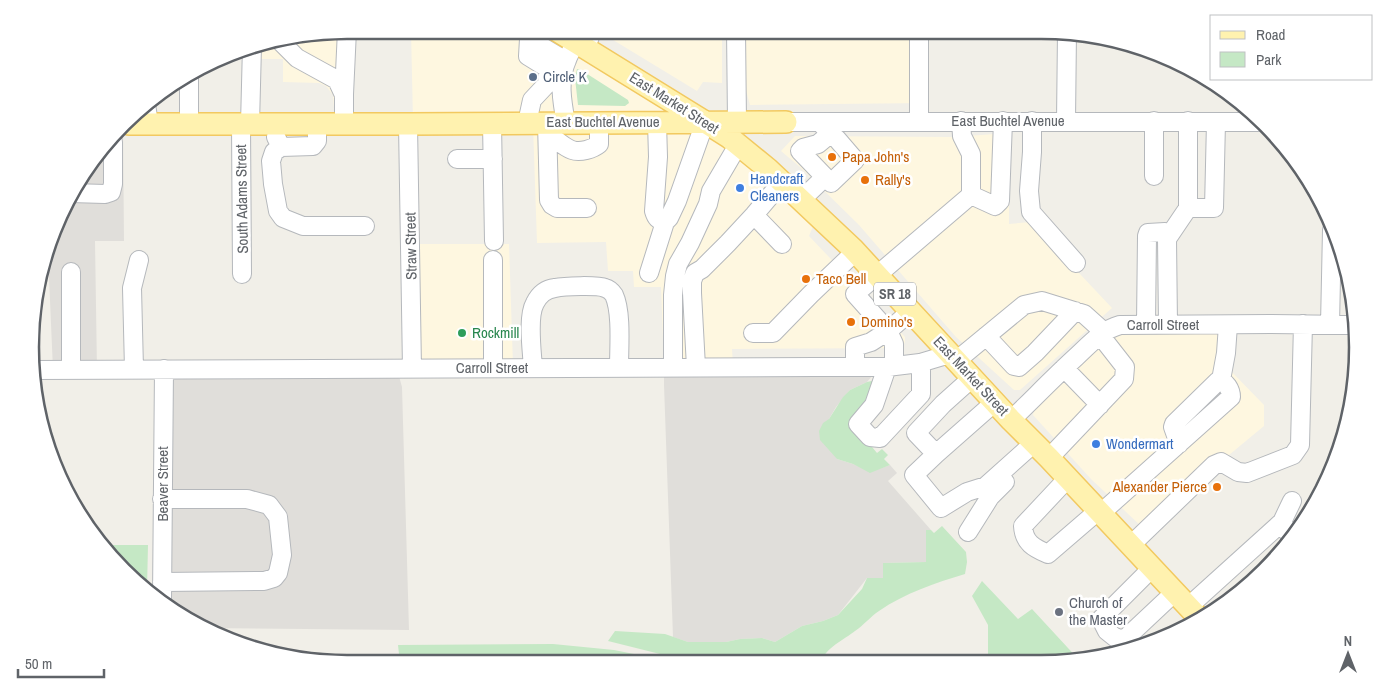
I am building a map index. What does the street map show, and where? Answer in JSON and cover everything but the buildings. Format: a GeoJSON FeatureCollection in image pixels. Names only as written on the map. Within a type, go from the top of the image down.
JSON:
{"type":"FeatureCollection","features":[{"type":"Feature","properties":{"kind":"main road","name":"East Market Street"},"geometry":{"type":"LineString","coordinates":[[556,39],[557,88],[705,122],[738,145],[782,182],[878,276],[994,402],[1188,606]]}},
{"type":"Feature","properties":{"kind":"main road","name":"East Buchtel Avenue"},"geometry":{"type":"LineString","coordinates":[[141,118],[189,124],[492,123],[557,88],[599,122],[786,122]]}},
{"type":"Feature","properties":{"kind":"street"},"geometry":{"type":"LineString","coordinates":[[344,124],[347,39]]}},
{"type":"Feature","properties":{"kind":"street"},"geometry":{"type":"LineString","coordinates":[[533,39],[557,88],[549,200],[557,208],[587,208]]}},
{"type":"Feature","properties":{"kind":"street"},"geometry":{"type":"LineString","coordinates":[[736,39],[737,122]]}},
{"type":"Feature","properties":{"kind":"street"},"geometry":{"type":"LineString","coordinates":[[919,39],[919,121]]}},
{"type":"Feature","properties":{"kind":"street"},"geometry":{"type":"LineString","coordinates":[[1066,121],[1067,40]]}},
{"type":"Feature","properties":{"kind":"street"},"geometry":{"type":"LineString","coordinates":[[284,46],[297,58],[337,80],[344,95]]}},
{"type":"Feature","properties":{"kind":"street","name":"South Adams Street"},"geometry":{"type":"LineString","coordinates":[[242,274],[242,150],[251,54]]}},
{"type":"Feature","properties":{"kind":"street"},"geometry":{"type":"LineString","coordinates":[[189,83],[189,124]]}},
{"type":"Feature","properties":{"kind":"street","name":"East Buchtel Avenue"},"geometry":{"type":"LineString","coordinates":[[786,122],[825,128],[919,121],[1216,122],[1248,118]]}},
{"type":"Feature","properties":{"kind":"street"},"geometry":{"type":"LineString","coordinates":[[921,363],[921,394],[880,438],[870,436],[858,424],[874,405],[891,367],[894,344],[888,330],[855,294],[971,195],[971,154],[962,136],[961,121]]}},
{"type":"Feature","properties":{"kind":"street"},"geometry":{"type":"LineString","coordinates":[[971,195],[994,206],[1000,201],[1003,121]]}},
{"type":"Feature","properties":{"kind":"street"},"geometry":{"type":"LineString","coordinates":[[1032,121],[1029,191],[1032,212],[1076,263]]}},
{"type":"Feature","properties":{"kind":"street"},"geometry":{"type":"LineString","coordinates":[[1154,121],[1154,176]]}},
{"type":"Feature","properties":{"kind":"street"},"geometry":{"type":"LineString","coordinates":[[1167,239],[1188,208],[1188,121]]}},
{"type":"Feature","properties":{"kind":"street"},"geometry":{"type":"LineString","coordinates":[[657,122],[658,157],[654,211],[659,221],[665,222]]}},
{"type":"Feature","properties":{"kind":"street"},"geometry":{"type":"LineString","coordinates":[[649,273],[665,222],[677,201],[705,122]]}},
{"type":"Feature","properties":{"kind":"street"},"geometry":{"type":"LineString","coordinates":[[1188,208],[1214,208],[1216,122]]}},
{"type":"Feature","properties":{"kind":"street"},"geometry":{"type":"LineString","coordinates":[[492,123],[494,241]]}},
{"type":"Feature","properties":{"kind":"street"},"geometry":{"type":"LineString","coordinates":[[275,124],[276,139],[281,147]]}},
{"type":"Feature","properties":{"kind":"street"},"geometry":{"type":"LineString","coordinates":[[317,124],[317,141],[313,146],[281,147],[274,152],[271,161],[278,211],[283,218],[302,226],[365,226]]}},
{"type":"Feature","properties":{"kind":"street","name":"Straw Street"},"geometry":{"type":"LineString","coordinates":[[408,124],[412,369]]}},
{"type":"Feature","properties":{"kind":"street"},"geometry":{"type":"LineString","coordinates":[[801,200],[855,160],[825,128],[818,144],[803,148],[800,151],[829,179]]}},
{"type":"Feature","properties":{"kind":"street"},"geometry":{"type":"LineString","coordinates":[[673,368],[673,295],[678,264],[708,204],[711,191],[738,145]]}},
{"type":"Feature","properties":{"kind":"street"},"geometry":{"type":"LineString","coordinates":[[80,193],[105,194],[111,192],[113,184],[113,146]]}},
{"type":"Feature","properties":{"kind":"street"},"geometry":{"type":"LineString","coordinates":[[457,159],[492,159]]}},
{"type":"Feature","properties":{"kind":"street"},"geometry":{"type":"LineString","coordinates":[[696,368],[692,281],[695,273],[754,215],[782,182]]}},
{"type":"Feature","properties":{"kind":"street"},"geometry":{"type":"LineString","coordinates":[[754,215],[782,244]]}},
{"type":"Feature","properties":{"kind":"street"},"geometry":{"type":"LineString","coordinates":[[1326,229],[1330,325]]}},
{"type":"Feature","properties":{"kind":"street"},"geometry":{"type":"LineString","coordinates":[[1146,324],[1147,236],[1148,233],[1165,232],[1167,239],[1168,324]]}},
{"type":"Feature","properties":{"kind":"street"},"geometry":{"type":"LineString","coordinates":[[753,333],[773,333],[855,252]]}},
{"type":"Feature","properties":{"kind":"street"},"geometry":{"type":"LineString","coordinates":[[134,369],[132,288],[140,260]]}},
{"type":"Feature","properties":{"kind":"street"},"geometry":{"type":"LineString","coordinates":[[492,260],[493,368]]}},
{"type":"Feature","properties":{"kind":"street"},"geometry":{"type":"LineString","coordinates":[[71,272],[71,370]]}},
{"type":"Feature","properties":{"kind":"street"},"geometry":{"type":"LineString","coordinates":[[533,368],[530,313],[534,304],[540,295],[554,288],[583,286],[604,287],[613,292],[618,321],[619,368]]}},
{"type":"Feature","properties":{"kind":"street"},"geometry":{"type":"LineString","coordinates":[[953,358],[986,336],[1024,306],[1042,301],[1084,314],[1102,334],[1125,368],[1124,379],[1100,405],[1041,450],[990,497],[968,532]]}},
{"type":"Feature","properties":{"kind":"street"},"geometry":{"type":"LineString","coordinates":[[855,367],[855,347],[871,342],[911,311]]}},
{"type":"Feature","properties":{"kind":"street"},"geometry":{"type":"LineString","coordinates":[[986,336],[1014,366],[1019,367],[1075,311]]}},
{"type":"Feature","properties":{"kind":"street"},"geometry":{"type":"LineString","coordinates":[[1130,545],[1214,465],[1221,462],[1238,472],[1247,474],[1293,456],[1300,445],[1303,324]]}},
{"type":"Feature","properties":{"kind":"street","name":"Carroll Street"},"geometry":{"type":"LineString","coordinates":[[1011,420],[1102,334],[1120,325],[1349,325]]}},
{"type":"Feature","properties":{"kind":"street"},"geometry":{"type":"LineString","coordinates":[[1068,478],[1024,526],[1024,535],[1034,548],[1048,554],[1100,512],[1231,397],[1231,392],[1226,383],[1221,380],[1227,346],[1228,325]]}},
{"type":"Feature","properties":{"kind":"street","name":"Carroll Street"},"geometry":{"type":"LineString","coordinates":[[39,370],[891,367],[953,358]]}},
{"type":"Feature","properties":{"kind":"street"},"geometry":{"type":"LineString","coordinates":[[1064,368],[1100,405]]}},
{"type":"Feature","properties":{"kind":"street","name":"Beaver Street"},"geometry":{"type":"LineString","coordinates":[[162,591],[164,369]]}},
{"type":"Feature","properties":{"kind":"street"},"geometry":{"type":"LineString","coordinates":[[936,454],[916,434],[943,404],[972,378]]}},
{"type":"Feature","properties":{"kind":"street"},"geometry":{"type":"LineString","coordinates":[[994,402],[914,475],[941,508],[968,492],[986,486],[1041,450]]}},
{"type":"Feature","properties":{"kind":"street"},"geometry":{"type":"LineString","coordinates":[[162,499],[247,499],[269,505],[278,517],[282,555],[278,573],[274,578],[264,581],[162,591]]}},
{"type":"Feature","properties":{"kind":"street"},"geometry":{"type":"LineString","coordinates":[[1152,568],[1101,618],[1107,631],[1117,639],[1126,638],[1188,606],[1282,522],[1292,501]]}},
{"type":"Feature","properties":{"kind":"street"},"geometry":{"type":"LineString","coordinates":[[1282,522],[1288,532]]}},
{"type":"Feature","properties":{"kind":"shaded area"},"geometry":{"type":"Polygon","coordinates":[[[347,39],[351,108],[334,108],[333,95],[326,86],[319,83],[283,82],[283,59],[260,59],[260,51],[267,49],[307,41],[347,39]]]}},
{"type":"Feature","properties":{"kind":"shaded area"},"geometry":{"type":"Polygon","coordinates":[[[411,39],[543,39],[694,119],[413,121],[411,39]]]}},
{"type":"Feature","properties":{"kind":"shaded area"},"geometry":{"type":"Polygon","coordinates":[[[612,39],[722,39],[722,83],[703,82],[697,91],[612,39]]]}},
{"type":"Feature","properties":{"kind":"shaded area"},"geometry":{"type":"Polygon","coordinates":[[[744,39],[929,39],[929,103],[750,105],[745,87],[744,39]]]}},
{"type":"Feature","properties":{"kind":"shaded area"},"geometry":{"type":"Polygon","coordinates":[[[533,125],[701,125],[816,219],[809,236],[905,337],[903,346],[898,348],[732,349],[733,366],[664,366],[661,287],[634,287],[633,271],[608,271],[606,242],[537,243],[533,125]]]}},
{"type":"Feature","properties":{"kind":"shaded area"},"geometry":{"type":"Polygon","coordinates":[[[1009,133],[1009,224],[1031,222],[1112,308],[1020,390],[1014,390],[956,337],[859,225],[781,151],[795,136],[953,137],[1009,133]]]}},
{"type":"Feature","properties":{"kind":"shaded area"},"geometry":{"type":"Polygon","coordinates":[[[123,135],[124,241],[95,241],[97,370],[53,370],[49,269],[55,247],[57,247],[62,229],[80,193],[102,159],[123,135]]]}},
{"type":"Feature","properties":{"kind":"shaded area"},"geometry":{"type":"Polygon","coordinates":[[[414,244],[509,244],[513,365],[416,363],[414,244]]]}},
{"type":"Feature","properties":{"kind":"shaded area"},"geometry":{"type":"Polygon","coordinates":[[[1137,329],[1223,329],[1227,367],[1264,405],[1264,426],[1142,527],[1091,479],[1033,415],[1034,409],[1109,335],[1137,329]]]}},
{"type":"Feature","properties":{"kind":"shaded area"},"geometry":{"type":"Polygon","coordinates":[[[164,369],[397,369],[402,387],[409,630],[221,628],[193,614],[162,594],[164,369]]]}},
{"type":"Feature","properties":{"kind":"shaded area"},"geometry":{"type":"Polygon","coordinates":[[[664,373],[872,376],[867,382],[850,390],[829,419],[837,459],[870,472],[890,465],[897,473],[888,481],[931,530],[926,530],[927,562],[883,563],[883,578],[867,578],[838,615],[802,626],[775,642],[762,638],[726,642],[688,642],[673,637],[664,373]]]}},
{"type":"Feature","properties":{"kind":"green space"},"geometry":{"type":"Polygon","coordinates":[[[577,69],[628,100],[629,103],[625,106],[578,105],[575,78],[577,69]]]}},
{"type":"Feature","properties":{"kind":"green space"},"geometry":{"type":"Polygon","coordinates":[[[876,380],[877,397],[849,423],[877,453],[882,449],[888,455],[884,459],[890,465],[870,473],[853,464],[837,459],[820,440],[819,431],[823,423],[829,419],[843,397],[850,390],[876,380]]]}},
{"type":"Feature","properties":{"kind":"green space"},"geometry":{"type":"Polygon","coordinates":[[[942,526],[966,552],[965,574],[920,589],[899,599],[876,613],[825,655],[664,655],[608,641],[615,631],[665,634],[688,642],[726,642],[762,638],[775,642],[802,626],[838,615],[862,589],[867,578],[883,578],[883,563],[926,562],[926,530],[931,530],[934,533],[942,526]]]}},
{"type":"Feature","properties":{"kind":"green space"},"geometry":{"type":"Polygon","coordinates":[[[111,545],[148,545],[147,582],[111,545]]]}},
{"type":"Feature","properties":{"kind":"green space"},"geometry":{"type":"Polygon","coordinates":[[[982,581],[1018,619],[1032,609],[1073,654],[988,655],[988,625],[972,596],[982,581]]]}},
{"type":"Feature","properties":{"kind":"green space"},"geometry":{"type":"Polygon","coordinates":[[[553,644],[614,650],[639,655],[399,655],[398,645],[553,644]]]}},
{"type":"Feature","properties":{"kind":"place","name":"Circle K"},"geometry":{"type":"Point","coordinates":[533,77]}},
{"type":"Feature","properties":{"kind":"place","name":"Papa John's"},"geometry":{"type":"Point","coordinates":[832,157]}},
{"type":"Feature","properties":{"kind":"place","name":"Rally's"},"geometry":{"type":"Point","coordinates":[865,180]}},
{"type":"Feature","properties":{"kind":"place","name":"Handcraft Cleaners"},"geometry":{"type":"Point","coordinates":[740,188]}},
{"type":"Feature","properties":{"kind":"place","name":"Taco Bell"},"geometry":{"type":"Point","coordinates":[806,279]}},
{"type":"Feature","properties":{"kind":"place","name":"Domino's"},"geometry":{"type":"Point","coordinates":[851,322]}},
{"type":"Feature","properties":{"kind":"place","name":"Rockmill"},"geometry":{"type":"Point","coordinates":[462,333]}},
{"type":"Feature","properties":{"kind":"place","name":"Wondermart"},"geometry":{"type":"Point","coordinates":[1096,444]}},
{"type":"Feature","properties":{"kind":"place","name":"Alexander Pierce"},"geometry":{"type":"Point","coordinates":[1217,487]}},
{"type":"Feature","properties":{"kind":"place","name":"Church of the Master"},"geometry":{"type":"Point","coordinates":[1059,612]}}]}
